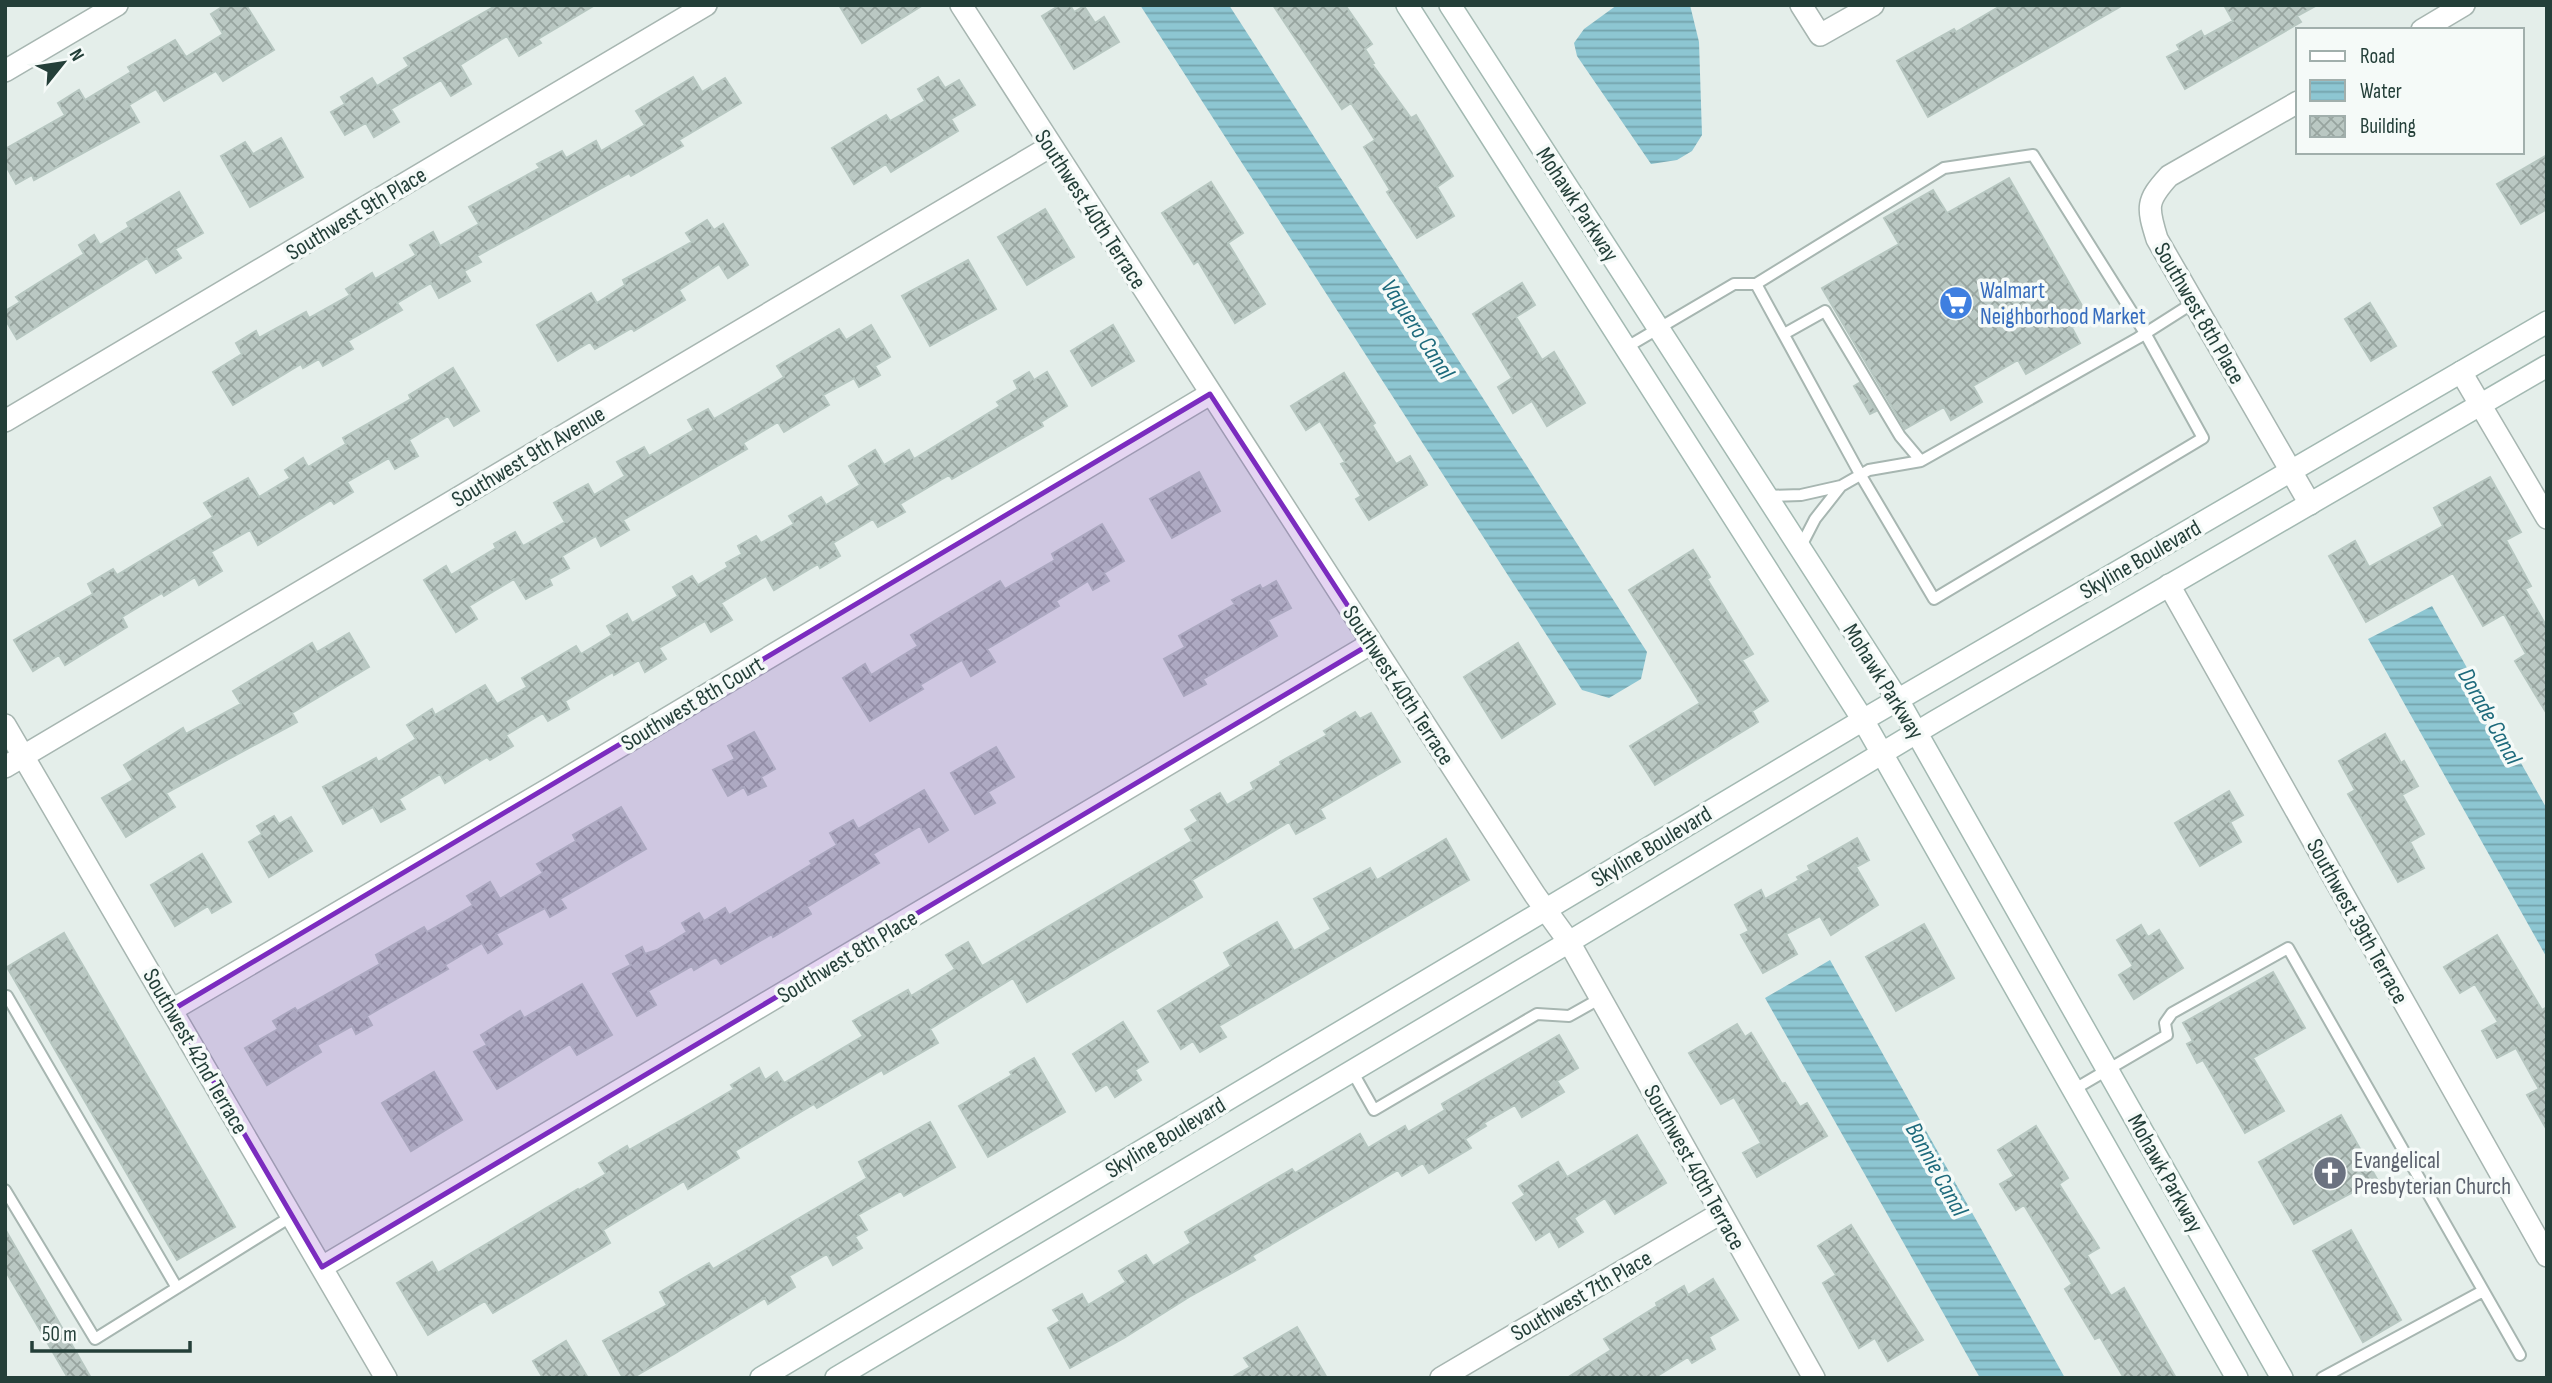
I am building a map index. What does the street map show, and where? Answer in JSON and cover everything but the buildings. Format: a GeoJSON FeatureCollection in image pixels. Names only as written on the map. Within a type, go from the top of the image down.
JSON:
{"type":"FeatureCollection","features":[{"type":"Feature","properties":{"kind":"street"},"geometry":{"type":"LineString","coordinates":[[5,71],[117,5]]}},
{"type":"Feature","properties":{"kind":"street","name":"Southwest 9th Place"},"geometry":{"type":"LineString","coordinates":[[5,421],[706,5]]}},
{"type":"Feature","properties":{"kind":"street","name":"Southwest 40th Terrace"},"geometry":{"type":"LineString","coordinates":[[961,5],[1371,643],[1535,895],[1569,942],[1814,1378]]}},
{"type":"Feature","properties":{"kind":"street","name":"Mohawk Parkway"},"geometry":{"type":"LineString","coordinates":[[1407,5],[1863,720],[2237,1378]]}},
{"type":"Feature","properties":{"kind":"street","name":"Mohawk Parkway"},"geometry":{"type":"LineString","coordinates":[[1450,5],[1898,700],[2281,1378]]}},
{"type":"Feature","properties":{"kind":"street"},"geometry":{"type":"LineString","coordinates":[[1801,5],[1820,35],[1873,5]]}},
{"type":"Feature","properties":{"kind":"street"},"geometry":{"type":"LineString","coordinates":[[2425,28],[2464,5]]}},
{"type":"Feature","properties":{"kind":"street","name":"Southwest 8th Place"},"geometry":{"type":"LineString","coordinates":[[2296,103],[2169,176],[2153,194],[2150,216],[2157,239],[2310,504]]}},
{"type":"Feature","properties":{"kind":"street","name":"Southwest 9th Avenue"},"geometry":{"type":"LineString","coordinates":[[14,762],[1051,146]]}},
{"type":"Feature","properties":{"kind":"street","name":"Skyline Boulevard"},"geometry":{"type":"LineString","coordinates":[[761,1378],[1863,720],[2547,322]]}},
{"type":"Feature","properties":{"kind":"street","name":"Skyline Boulevard"},"geometry":{"type":"LineString","coordinates":[[836,1378],[1881,754],[2547,366]]}},
{"type":"Feature","properties":{"kind":"street"},"geometry":{"type":"LineString","coordinates":[[2461,372],[2547,518]]}},
{"type":"Feature","properties":{"kind":"street","name":"Southwest 8th Court"},"geometry":{"type":"LineString","coordinates":[[172,1010],[564,780],[1210,394]]}},
{"type":"Feature","properties":{"kind":"street","name":"Southwest 39th Terrace"},"geometry":{"type":"LineString","coordinates":[[2169,585],[2547,1256]]}},
{"type":"Feature","properties":{"kind":"street","name":"Southwest 8th Place"},"geometry":{"type":"LineString","coordinates":[[322,1267],[1371,643]]}},
{"type":"Feature","properties":{"kind":"street","name":"Southwest 42nd Terrace"},"geometry":{"type":"LineString","coordinates":[[5,725],[14,762],[172,1010],[386,1378]]}},
{"type":"Feature","properties":{"kind":"street","name":"Southwest 7th Place"},"geometry":{"type":"LineString","coordinates":[[1441,1378],[1721,1213]]}},
{"type":"Feature","properties":{"kind":"lane"},"geometry":{"type":"LineString","coordinates":[[1627,347],[1734,284],[1756,284],[1944,169],[2034,155],[2146,333],[2203,438],[1934,599],[1860,474],[1756,284]]}},
{"type":"Feature","properties":{"kind":"lane"},"geometry":{"type":"LineString","coordinates":[[1766,496],[1801,495],[1840,486],[1860,474],[1921,461],[2146,333],[2193,303]]}},
{"type":"Feature","properties":{"kind":"lane"},"geometry":{"type":"LineString","coordinates":[[1784,334],[1825,311],[1900,436],[1921,461]]}},
{"type":"Feature","properties":{"kind":"lane"},"geometry":{"type":"LineString","coordinates":[[1800,548],[1815,519],[1840,486]]}},
{"type":"Feature","properties":{"kind":"lane"},"geometry":{"type":"LineString","coordinates":[[2073,1090],[2167,1035],[2165,1023],[2172,1013],[2288,948],[2520,1355]]}},
{"type":"Feature","properties":{"kind":"lane"},"geometry":{"type":"LineString","coordinates":[[5,997],[7,996],[177,1287]]}},
{"type":"Feature","properties":{"kind":"lane"},"geometry":{"type":"LineString","coordinates":[[1352,1071],[1374,1110],[1537,1014],[1569,1017],[1601,998]]}},
{"type":"Feature","properties":{"kind":"lane"},"geometry":{"type":"LineString","coordinates":[[5,1189],[95,1339],[292,1216]]}},
{"type":"Feature","properties":{"kind":"lane"},"geometry":{"type":"LineString","coordinates":[[2322,1378],[2483,1291]]}},
{"type":"Feature","properties":{"kind":"highlighted area"},"geometry":{"type":"Polygon","coordinates":[[[1210,394],[1372,643],[322,1267],[172,1010],[1210,394]]]}},
{"type":"Feature","properties":{"kind":"water","name":"Vaquero Canal"},"geometry":{"type":"Polygon","coordinates":[[[1140,5],[1229,5],[1647,652],[1641,679],[1609,698],[1582,690],[1140,5]]]}},
{"type":"Feature","properties":{"kind":"water"},"geometry":{"type":"Polygon","coordinates":[[[1617,5],[1690,5],[1699,42],[1702,135],[1692,151],[1677,160],[1651,164],[1577,56],[1574,43],[1584,29],[1617,5]]]}},
{"type":"Feature","properties":{"kind":"water","name":"Dorade Canal"},"geometry":{"type":"Polygon","coordinates":[[[2432,606],[2547,809],[2547,958],[2368,639],[2432,606]]]}},
{"type":"Feature","properties":{"kind":"water","name":"Bonnie Canal"},"geometry":{"type":"Polygon","coordinates":[[[1830,960],[2065,1378],[1980,1378],[1765,998],[1830,960]]]}},
{"type":"Feature","properties":{"kind":"place","name":"Walmart Neighborhood Market"},"geometry":{"type":"Point","coordinates":[1956,303]}},
{"type":"Feature","properties":{"kind":"place","name":"Evangelical Presbyterian Church"},"geometry":{"type":"Point","coordinates":[2330,1173]}}]}
